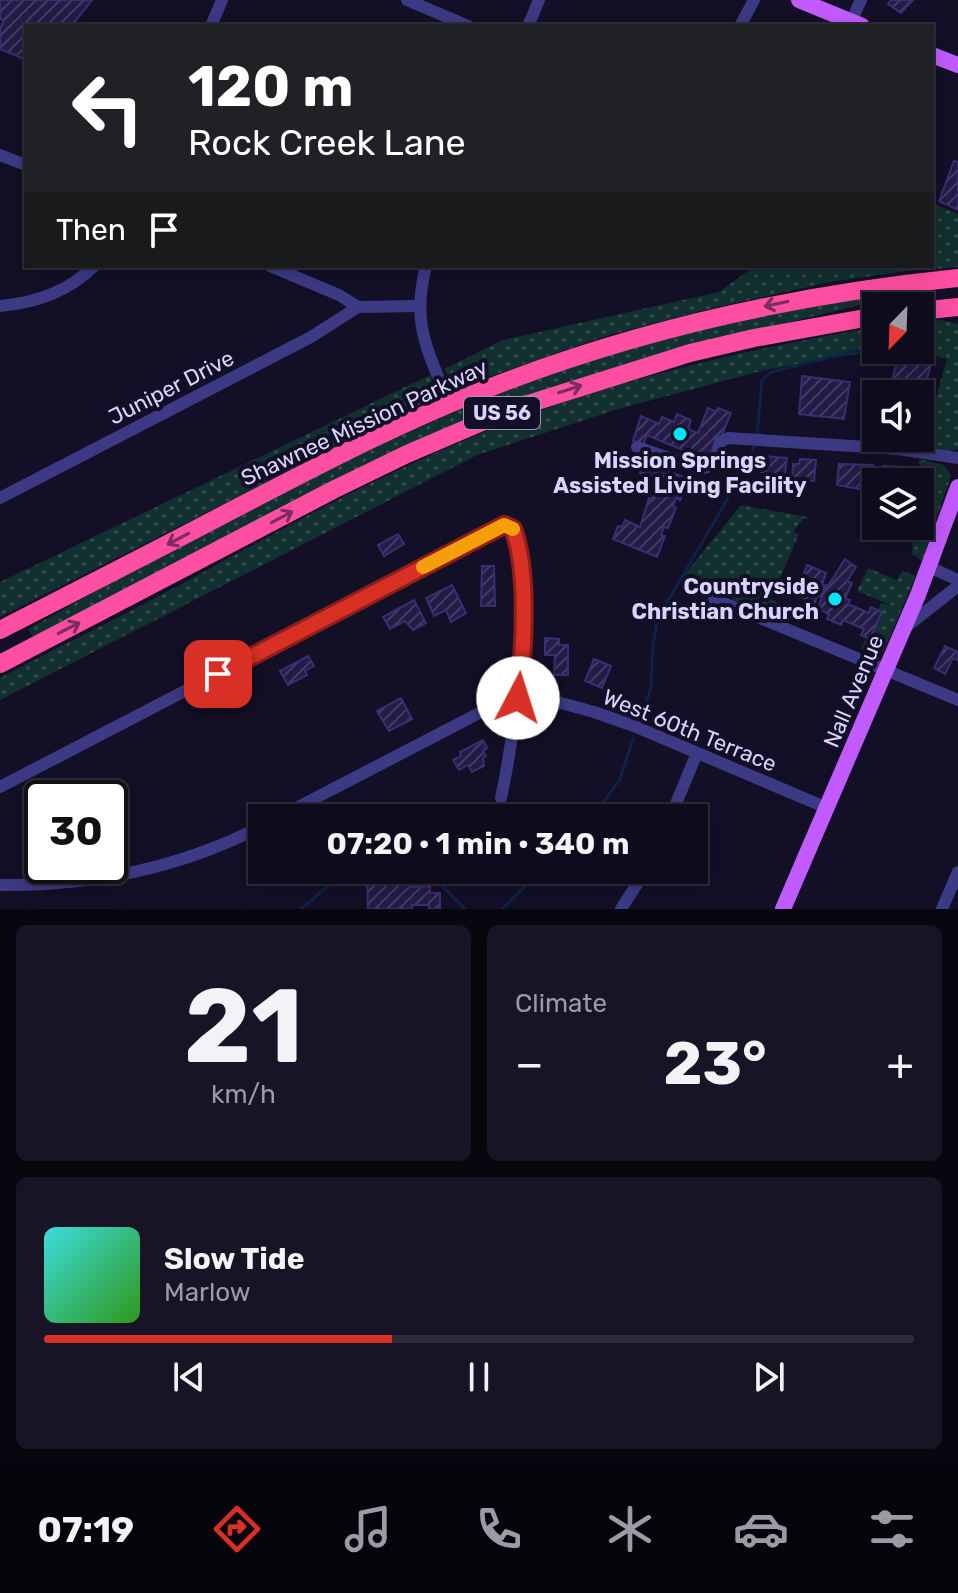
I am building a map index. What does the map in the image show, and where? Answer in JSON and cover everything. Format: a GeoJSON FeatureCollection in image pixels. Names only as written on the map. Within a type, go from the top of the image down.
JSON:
{"type":"FeatureCollection","features":[{"type":"Feature","properties":{"kind":"highway","name":"Shawnee Mission Parkway"},"geometry":{"type":"LineString","coordinates":[[0,630],[332,458],[449,404],[617,343],[670,329],[805,298],[958,278]]}},
{"type":"Feature","properties":{"kind":"highway","name":"US 56"},"geometry":{"type":"LineString","coordinates":[[0,664],[333,490],[433,442],[512,409],[690,353],[862,319]]}},
{"type":"Feature","properties":{"kind":"main road"},"geometry":{"type":"LineString","coordinates":[[799,0],[854,24]]}},
{"type":"Feature","properties":{"kind":"main road"},"geometry":{"type":"LineString","coordinates":[[934,56],[958,65]]}},
{"type":"Feature","properties":{"kind":"main road","name":"Nall Avenue"},"geometry":{"type":"LineString","coordinates":[[783,909],[902,633],[958,487]]}},
{"type":"Feature","properties":{"kind":"street"},"geometry":{"type":"LineString","coordinates":[[212,24],[222,0]]}},
{"type":"Feature","properties":{"kind":"street"},"geometry":{"type":"LineString","coordinates":[[407,0],[463,24]]}},
{"type":"Feature","properties":{"kind":"street"},"geometry":{"type":"LineString","coordinates":[[529,24],[539,0]]}},
{"type":"Feature","properties":{"kind":"street"},"geometry":{"type":"LineString","coordinates":[[741,24],[754,0]]}},
{"type":"Feature","properties":{"kind":"street"},"geometry":{"type":"LineString","coordinates":[[854,24],[861,0]]}},
{"type":"Feature","properties":{"kind":"street"},"geometry":{"type":"LineString","coordinates":[[0,155],[24,164]]}},
{"type":"Feature","properties":{"kind":"street"},"geometry":{"type":"LineString","coordinates":[[0,306],[53,294],[92,268]]}},
{"type":"Feature","properties":{"kind":"street"},"geometry":{"type":"LineString","coordinates":[[275,268],[339,295],[358,307],[418,306]]}},
{"type":"Feature","properties":{"kind":"street"},"geometry":{"type":"LineString","coordinates":[[426,268],[418,306],[423,334],[449,404]]}},
{"type":"Feature","properties":{"kind":"street","name":"Juniper Drive"},"geometry":{"type":"LineString","coordinates":[[0,498],[311,337],[358,307]]}},
{"type":"Feature","properties":{"kind":"street"},"geometry":{"type":"LineString","coordinates":[[637,447],[700,469],[707,468],[714,461],[720,442],[728,438],[898,449],[958,458]]}},
{"type":"Feature","properties":{"kind":"street"},"geometry":{"type":"LineString","coordinates":[[0,787],[504,525],[513,529],[519,545],[522,660],[501,798]]}},
{"type":"Feature","properties":{"kind":"street"},"geometry":{"type":"LineString","coordinates":[[929,567],[958,580]]}},
{"type":"Feature","properties":{"kind":"street"},"geometry":{"type":"LineString","coordinates":[[902,633],[923,612],[958,586]]}},
{"type":"Feature","properties":{"kind":"street"},"geometry":{"type":"LineString","coordinates":[[714,599],[958,700]]}},
{"type":"Feature","properties":{"kind":"street","name":"West 60th Terrace"},"geometry":{"type":"LineString","coordinates":[[304,804],[487,709],[532,695],[594,712],[827,808]]}},
{"type":"Feature","properties":{"kind":"street"},"geometry":{"type":"LineString","coordinates":[[676,804],[697,753]]}},
{"type":"Feature","properties":{"kind":"street"},"geometry":{"type":"LineString","coordinates":[[0,885],[76,883],[147,871],[224,845],[248,833]]}},
{"type":"Feature","properties":{"kind":"street"},"geometry":{"type":"LineString","coordinates":[[942,909],[958,872]]}},
{"type":"Feature","properties":{"kind":"street"},"geometry":{"type":"LineString","coordinates":[[621,909],[637,884]]}},
{"type":"Feature","properties":{"kind":"green space"},"geometry":{"type":"Polygon","coordinates":[[[934,204],[958,214],[958,267],[830,282],[709,309],[606,336],[463,386],[453,385],[444,369],[503,340],[719,292],[752,268],[934,268],[934,204]]]}},
{"type":"Feature","properties":{"kind":"green space"},"geometry":{"type":"Polygon","coordinates":[[[862,298],[862,305],[661,353],[525,397],[33,637],[28,629],[357,455],[501,392],[600,357],[733,321],[862,298]]]}},
{"type":"Feature","properties":{"kind":"green space"},"geometry":{"type":"Polygon","coordinates":[[[934,321],[958,324],[958,449],[948,451],[934,448],[934,404],[947,359],[934,355],[934,321]]]}},
{"type":"Feature","properties":{"kind":"green space"},"geometry":{"type":"Polygon","coordinates":[[[862,330],[862,353],[765,370],[618,409],[477,455],[0,700],[0,678],[410,464],[494,428],[578,398],[662,373],[862,330]]]}},
{"type":"Feature","properties":{"kind":"green space"},"geometry":{"type":"Polygon","coordinates":[[[430,375],[436,391],[427,401],[0,617],[0,582],[430,375]]]}},
{"type":"Feature","properties":{"kind":"green space"},"geometry":{"type":"Polygon","coordinates":[[[919,459],[944,465],[951,476],[934,526],[934,468],[919,468],[919,459]]]}},
{"type":"Feature","properties":{"kind":"green space"},"geometry":{"type":"Polygon","coordinates":[[[741,505],[812,518],[803,519],[793,532],[799,534],[771,599],[779,603],[773,618],[733,600],[720,587],[707,589],[681,579],[741,505]]]}},
{"type":"Feature","properties":{"kind":"green space"},"geometry":{"type":"Polygon","coordinates":[[[913,540],[929,540],[922,561],[912,554],[913,540]]]}},
{"type":"Feature","properties":{"kind":"green space"},"geometry":{"type":"Polygon","coordinates":[[[868,568],[897,580],[902,571],[915,578],[883,653],[875,655],[861,649],[866,637],[874,633],[882,612],[878,610],[881,603],[893,606],[857,591],[868,568]]]}},
{"type":"Feature","properties":{"kind":"building"},"geometry":{"type":"Polygon","coordinates":[[[0,0],[92,0],[74,23],[76,24],[24,24],[24,59],[0,49],[0,29],[4,20],[0,19],[0,0]]]}},
{"type":"Feature","properties":{"kind":"building"},"geometry":{"type":"Polygon","coordinates":[[[891,0],[913,0],[901,13],[888,4],[891,0]]]}},
{"type":"Feature","properties":{"kind":"building"},"geometry":{"type":"Polygon","coordinates":[[[954,161],[958,162],[958,210],[939,201],[954,161]]]}},
{"type":"Feature","properties":{"kind":"building"},"geometry":{"type":"Polygon","coordinates":[[[896,364],[931,364],[926,380],[892,380],[896,364]]]}},
{"type":"Feature","properties":{"kind":"building"},"geometry":{"type":"Polygon","coordinates":[[[802,376],[850,382],[844,419],[799,414],[802,376]]]}},
{"type":"Feature","properties":{"kind":"building","name":"Mission Springs Assisted Living Facility"},"geometry":{"type":"Polygon","coordinates":[[[708,408],[731,413],[711,462],[647,435],[643,445],[633,441],[641,416],[659,424],[662,417],[674,422],[677,414],[691,420],[688,429],[698,433],[708,408]]]}},
{"type":"Feature","properties":{"kind":"building"},"geometry":{"type":"Polygon","coordinates":[[[762,456],[787,458],[784,481],[766,480],[766,473],[761,472],[762,456]]]}},
{"type":"Feature","properties":{"kind":"building"},"geometry":{"type":"Polygon","coordinates":[[[800,459],[816,460],[814,481],[792,481],[793,464],[799,464],[800,459]]]}},
{"type":"Feature","properties":{"kind":"building"},"geometry":{"type":"Polygon","coordinates":[[[645,461],[688,479],[680,500],[676,498],[673,506],[676,508],[668,528],[664,527],[661,535],[665,536],[657,557],[613,539],[618,526],[622,527],[625,520],[640,527],[649,498],[652,499],[656,490],[640,484],[645,461]]]}},
{"type":"Feature","properties":{"kind":"building"},"geometry":{"type":"Polygon","coordinates":[[[839,464],[873,465],[873,468],[862,468],[862,490],[837,485],[839,464]]]}},
{"type":"Feature","properties":{"kind":"building"},"geometry":{"type":"Polygon","coordinates":[[[398,534],[404,544],[384,556],[378,545],[398,534]]]}},
{"type":"Feature","properties":{"kind":"building","name":"Countryside Christian Church"},"geometry":{"type":"Polygon","coordinates":[[[845,559],[856,567],[847,581],[852,583],[845,598],[850,600],[848,604],[869,613],[871,607],[882,612],[870,639],[861,635],[864,629],[843,620],[841,625],[827,619],[829,614],[818,609],[826,585],[845,559]]]}},
{"type":"Feature","properties":{"kind":"building"},"geometry":{"type":"Polygon","coordinates":[[[807,565],[826,573],[822,585],[826,591],[821,597],[817,596],[815,603],[795,595],[807,565]]]}},
{"type":"Feature","properties":{"kind":"building"},"geometry":{"type":"Polygon","coordinates":[[[482,566],[494,566],[495,606],[481,606],[482,566]]]}},
{"type":"Feature","properties":{"kind":"building"},"geometry":{"type":"Polygon","coordinates":[[[452,585],[466,613],[451,622],[446,610],[434,616],[426,598],[452,585]]]}},
{"type":"Feature","properties":{"kind":"building"},"geometry":{"type":"Polygon","coordinates":[[[414,600],[426,623],[413,630],[405,621],[390,629],[383,617],[414,600]]]}},
{"type":"Feature","properties":{"kind":"building"},"geometry":{"type":"Polygon","coordinates":[[[545,638],[559,639],[559,645],[568,645],[568,675],[554,675],[555,655],[545,655],[545,638]]]}},
{"type":"Feature","properties":{"kind":"building"},"geometry":{"type":"Polygon","coordinates":[[[945,646],[958,652],[958,657],[957,660],[953,658],[945,674],[934,668],[945,646]]]}},
{"type":"Feature","properties":{"kind":"building"},"geometry":{"type":"Polygon","coordinates":[[[308,656],[314,666],[305,671],[307,675],[288,685],[280,671],[308,656]]]}},
{"type":"Feature","properties":{"kind":"building"},"geometry":{"type":"Polygon","coordinates":[[[594,659],[611,666],[602,688],[585,681],[594,659]]]}},
{"type":"Feature","properties":{"kind":"building"},"geometry":{"type":"Polygon","coordinates":[[[401,698],[412,719],[389,731],[377,711],[401,698]]]}},
{"type":"Feature","properties":{"kind":"building"},"geometry":{"type":"Polygon","coordinates":[[[483,740],[487,748],[483,751],[486,756],[483,758],[484,766],[472,772],[468,765],[459,770],[453,760],[461,756],[460,752],[483,740]]]}},
{"type":"Feature","properties":{"kind":"building"},"geometry":{"type":"Polygon","coordinates":[[[367,884],[430,886],[430,893],[440,893],[440,909],[429,909],[429,905],[412,905],[412,909],[368,909],[367,884]]]}},
{"type":"Feature","properties":{"kind":"waterway"},"geometry":{"type":"LineString","coordinates":[[757,436],[762,380],[771,372],[862,349]]}},
{"type":"Feature","properties":{"kind":"waterway"},"geometry":{"type":"LineString","coordinates":[[641,719],[651,687],[658,618],[728,498],[756,443]]}},
{"type":"Feature","properties":{"kind":"waterway"},"geometry":{"type":"LineString","coordinates":[[602,804],[620,779],[633,739]]}},
{"type":"Feature","properties":{"kind":"waterway"},"geometry":{"type":"LineString","coordinates":[[301,909],[346,871],[427,871],[465,909]]}},
{"type":"Feature","properties":{"kind":"waterway"},"geometry":{"type":"LineString","coordinates":[[502,909],[528,884]]}},
{"type":"Feature","properties":{"kind":"slow traffic"},"geometry":{"type":"LineString","coordinates":[[423,567],[504,525],[513,529]]}},
{"type":"Feature","properties":{"kind":"place","name":"Mission Springs Assisted Living Facility"},"geometry":{"type":"Point","coordinates":[680,434]}},
{"type":"Feature","properties":{"kind":"place","name":"Countryside Christian Church"},"geometry":{"type":"Point","coordinates":[835,599]}},
{"type":"Feature","properties":{"kind":"route"},"geometry":{"type":"LineString","coordinates":[[218,674],[504,525],[513,529],[519,545],[521,569],[522,660],[518,698]]}}]}
